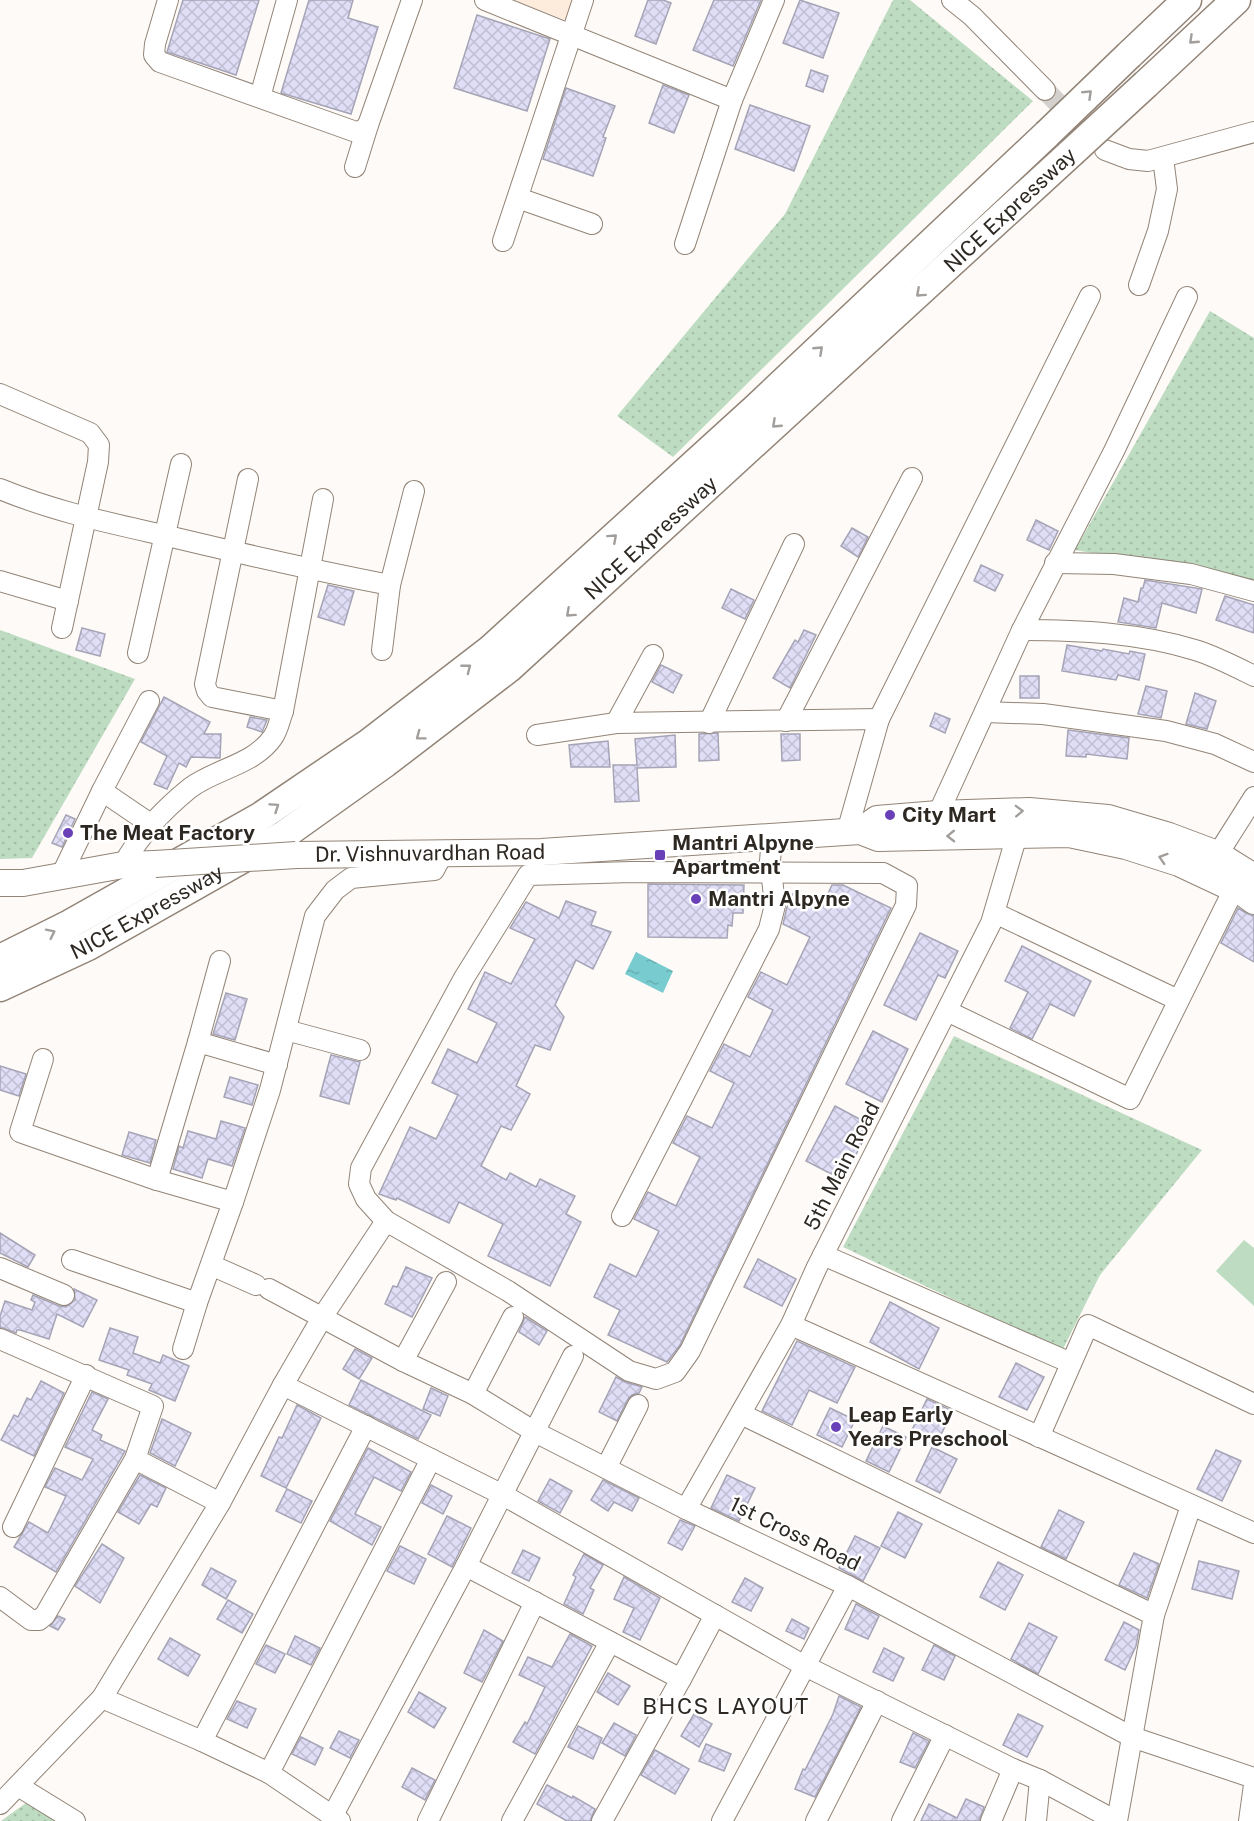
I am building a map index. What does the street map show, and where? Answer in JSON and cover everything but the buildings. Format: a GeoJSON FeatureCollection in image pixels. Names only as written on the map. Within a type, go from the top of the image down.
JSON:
{"type":"FeatureCollection","features":[{"type":"Feature","properties":{"kind":"highway","name":"NICE Expressway"},"geometry":{"type":"LineString","coordinates":[[0,959],[70,924],[260,817],[369,743],[492,649],[756,408],[1187,0]]}},
{"type":"Feature","properties":{"kind":"highway","name":"NICE Expressway"},"geometry":{"type":"LineString","coordinates":[[0,987],[88,946],[284,835],[385,763],[509,668],[1236,0]]}},
{"type":"Feature","properties":{"kind":"main road","name":"Dr. Vishnuvardhan Road"},"geometry":{"type":"LineString","coordinates":[[853,832],[877,819],[938,814],[1029,811],[1108,819],[1169,836],[1247,889]]}},
{"type":"Feature","properties":{"kind":"main road","name":"Dr. Vishnuvardhan Road"},"geometry":{"type":"LineString","coordinates":[[0,883],[23,883],[123,865],[296,855],[541,852],[619,860],[772,837],[853,832],[878,838],[1069,834],[1126,846],[1179,863],[1212,865]]}},
{"type":"Feature","properties":{"kind":"street"},"geometry":{"type":"LineString","coordinates":[[168,0],[155,44],[154,55],[160,62],[356,132],[368,125]]}},
{"type":"Feature","properties":{"kind":"street"},"geometry":{"type":"LineString","coordinates":[[260,97],[287,0]]}},
{"type":"Feature","properties":{"kind":"street"},"geometry":{"type":"LineString","coordinates":[[355,166],[412,0]]}},
{"type":"Feature","properties":{"kind":"street"},"geometry":{"type":"LineString","coordinates":[[485,0],[732,100]]}},
{"type":"Feature","properties":{"kind":"street"},"geometry":{"type":"LineString","coordinates":[[503,241],[583,0]]}},
{"type":"Feature","properties":{"kind":"street"},"geometry":{"type":"LineString","coordinates":[[685,244],[732,100],[774,0]]}},
{"type":"Feature","properties":{"kind":"street"},"geometry":{"type":"LineString","coordinates":[[952,0],[972,16]]}},
{"type":"Feature","properties":{"kind":"street"},"geometry":{"type":"LineString","coordinates":[[959,0],[1045,90]]}},
{"type":"Feature","properties":{"kind":"street"},"geometry":{"type":"LineString","coordinates":[[1105,150],[1129,159],[1148,161],[1254,132]]}},
{"type":"Feature","properties":{"kind":"street"},"geometry":{"type":"LineString","coordinates":[[1139,285],[1158,231],[1167,189],[1163,158]]}},
{"type":"Feature","properties":{"kind":"street"},"geometry":{"type":"LineString","coordinates":[[518,198],[592,224]]}},
{"type":"Feature","properties":{"kind":"street"},"geometry":{"type":"LineString","coordinates":[[853,832],[879,719],[1090,296]]}},
{"type":"Feature","properties":{"kind":"street"},"geometry":{"type":"LineString","coordinates":[[938,814],[1022,630],[1114,451],[1187,297]]}},
{"type":"Feature","properties":{"kind":"street"},"geometry":{"type":"LineString","coordinates":[[0,394],[90,433],[99,445],[87,518],[62,627]]}},
{"type":"Feature","properties":{"kind":"street"},"geometry":{"type":"LineString","coordinates":[[138,653],[181,464]]}},
{"type":"Feature","properties":{"kind":"street"},"geometry":{"type":"LineString","coordinates":[[786,721],[912,478]]}},
{"type":"Feature","properties":{"kind":"street"},"geometry":{"type":"LineString","coordinates":[[248,479],[205,684],[212,698],[283,711]]}},
{"type":"Feature","properties":{"kind":"street"},"geometry":{"type":"LineString","coordinates":[[0,489],[40,505],[87,518],[311,570],[390,585]]}},
{"type":"Feature","properties":{"kind":"street"},"geometry":{"type":"LineString","coordinates":[[382,650],[390,585],[414,491]]}},
{"type":"Feature","properties":{"kind":"street"},"geometry":{"type":"LineString","coordinates":[[123,865],[133,846],[192,787],[253,756],[273,737],[283,711],[323,499]]}},
{"type":"Feature","properties":{"kind":"street"},"geometry":{"type":"LineString","coordinates":[[709,723],[794,544]]}},
{"type":"Feature","properties":{"kind":"street"},"geometry":{"type":"LineString","coordinates":[[1055,563],[1114,564],[1191,574],[1254,591]]}},
{"type":"Feature","properties":{"kind":"street"},"geometry":{"type":"LineString","coordinates":[[0,581],[68,601]]}},
{"type":"Feature","properties":{"kind":"street"},"geometry":{"type":"LineString","coordinates":[[1022,630],[1072,630],[1148,639],[1197,650],[1254,676]]}},
{"type":"Feature","properties":{"kind":"street"},"geometry":{"type":"LineString","coordinates":[[616,723],[652,655]]}},
{"type":"Feature","properties":{"kind":"street"},"geometry":{"type":"LineString","coordinates":[[61,876],[148,701]]}},
{"type":"Feature","properties":{"kind":"street"},"geometry":{"type":"LineString","coordinates":[[985,712],[1043,714],[1166,731],[1215,744],[1254,762]]}},
{"type":"Feature","properties":{"kind":"street"},"geometry":{"type":"LineString","coordinates":[[537,735],[616,723],[879,719]]}},
{"type":"Feature","properties":{"kind":"street"},"geometry":{"type":"LineString","coordinates":[[102,791],[152,825]]}},
{"type":"Feature","properties":{"kind":"street"},"geometry":{"type":"LineString","coordinates":[[1212,865],[1254,796]]}},
{"type":"Feature","properties":{"kind":"street","name":"5th Main Road"},"geometry":{"type":"LineString","coordinates":[[686,1509],[791,1325],[823,1255],[947,1011],[995,913],[1017,835]]}},
{"type":"Feature","properties":{"kind":"street"},"geometry":{"type":"LineString","coordinates":[[622,1216],[769,929],[775,905],[771,873],[772,837]]}},
{"type":"Feature","properties":{"kind":"street"},"geometry":{"type":"LineString","coordinates":[[183,1349],[277,1065],[315,916],[335,890],[351,878],[434,870],[443,853]]}},
{"type":"Feature","properties":{"kind":"street"},"geometry":{"type":"LineString","coordinates":[[619,860],[771,873],[883,873],[908,886],[906,905],[690,1351],[675,1372],[656,1379],[629,1371],[508,1291],[386,1221],[366,1199],[359,1184],[361,1168],[464,978],[528,875],[619,860]]}},
{"type":"Feature","properties":{"kind":"street"},"geometry":{"type":"LineString","coordinates":[[947,1011],[1130,1099],[1178,999],[1247,889]]}},
{"type":"Feature","properties":{"kind":"street"},"geometry":{"type":"LineString","coordinates":[[995,913],[1178,999]]}},
{"type":"Feature","properties":{"kind":"street"},"geometry":{"type":"LineString","coordinates":[[157,1180],[220,961]]}},
{"type":"Feature","properties":{"kind":"street"},"geometry":{"type":"LineString","coordinates":[[286,1030],[360,1050]]}},
{"type":"Feature","properties":{"kind":"street"},"geometry":{"type":"LineString","coordinates":[[198,1042],[277,1065]]}},
{"type":"Feature","properties":{"kind":"street"},"geometry":{"type":"LineString","coordinates":[[43,1059],[20,1132],[157,1180],[233,1202]]}},
{"type":"Feature","properties":{"kind":"street"},"geometry":{"type":"LineString","coordinates":[[0,1804],[102,1698],[220,1503],[323,1316],[386,1221]]}},
{"type":"Feature","properties":{"kind":"street"},"geometry":{"type":"LineString","coordinates":[[823,1255],[1071,1364]]}},
{"type":"Feature","properties":{"kind":"street"},"geometry":{"type":"LineString","coordinates":[[72,1260],[197,1303]]}},
{"type":"Feature","properties":{"kind":"street","name":"1st Cross Road"},"geometry":{"type":"LineString","coordinates":[[211,1265],[323,1316],[403,1361],[473,1394],[535,1432],[686,1509],[848,1586],[1132,1737],[1254,1778]]}},
{"type":"Feature","properties":{"kind":"street"},"geometry":{"type":"LineString","coordinates":[[0,1269],[64,1295]]}},
{"type":"Feature","properties":{"kind":"street"},"geometry":{"type":"LineString","coordinates":[[403,1361],[446,1282]]}},
{"type":"Feature","properties":{"kind":"street"},"geometry":{"type":"LineString","coordinates":[[473,1394],[513,1317]]}},
{"type":"Feature","properties":{"kind":"street"},"geometry":{"type":"LineString","coordinates":[[791,1325],[1254,1533]]}},
{"type":"Feature","properties":{"kind":"street"},"geometry":{"type":"LineString","coordinates":[[1039,1437],[1088,1325],[1254,1404]]}},
{"type":"Feature","properties":{"kind":"street"},"geometry":{"type":"LineString","coordinates":[[0,1339],[153,1406],[135,1460],[45,1615],[39,1620],[31,1620],[0,1596]]}},
{"type":"Feature","properties":{"kind":"street"},"geometry":{"type":"LineString","coordinates":[[102,1698],[269,1773],[337,1818],[573,1356]]}},
{"type":"Feature","properties":{"kind":"street"},"geometry":{"type":"LineString","coordinates":[[14,1527],[86,1375]]}},
{"type":"Feature","properties":{"kind":"street"},"geometry":{"type":"LineString","coordinates":[[283,1385],[503,1495],[805,1666],[1013,1769],[1040,1780],[1116,1821],[1154,1615],[1191,1506]]}},
{"type":"Feature","properties":{"kind":"street"},"geometry":{"type":"LineString","coordinates":[[606,1468],[638,1405]]}},
{"type":"Feature","properties":{"kind":"street"},"geometry":{"type":"LineString","coordinates":[[741,1414],[1154,1615]]}},
{"type":"Feature","properties":{"kind":"street"},"geometry":{"type":"LineString","coordinates":[[202,1741],[366,1426]]}},
{"type":"Feature","properties":{"kind":"street"},"geometry":{"type":"LineString","coordinates":[[269,1773],[431,1459]]}},
{"type":"Feature","properties":{"kind":"street"},"geometry":{"type":"LineString","coordinates":[[135,1460],[220,1503]]}},
{"type":"Feature","properties":{"kind":"street"},"geometry":{"type":"LineString","coordinates":[[466,1566],[681,1679]]}},
{"type":"Feature","properties":{"kind":"street"},"geometry":{"type":"LineString","coordinates":[[722,1821],[848,1586]]}},
{"type":"Feature","properties":{"kind":"street"},"geometry":{"type":"LineString","coordinates":[[428,1821],[535,1602]]}},
{"type":"Feature","properties":{"kind":"street"},"geometry":{"type":"LineString","coordinates":[[602,1821],[715,1615]]}},
{"type":"Feature","properties":{"kind":"street"},"geometry":{"type":"LineString","coordinates":[[512,1821],[610,1642]]}},
{"type":"Feature","properties":{"kind":"street"},"geometry":{"type":"LineString","coordinates":[[816,1821],[877,1701]]}},
{"type":"Feature","properties":{"kind":"street"},"geometry":{"type":"LineString","coordinates":[[902,1821],[945,1734]]}},
{"type":"Feature","properties":{"kind":"street"},"geometry":{"type":"LineString","coordinates":[[991,1821],[1013,1769]]}},
{"type":"Feature","properties":{"kind":"street"},"geometry":{"type":"LineString","coordinates":[[1036,1821],[1040,1780]]}},
{"type":"Feature","properties":{"kind":"street"},"geometry":{"type":"LineString","coordinates":[[1249,1821],[1254,1785]]}},
{"type":"Feature","properties":{"kind":"street"},"geometry":{"type":"LineString","coordinates":[[18,1786],[75,1821]]}},
{"type":"Feature","properties":{"kind":"shaded area"},"geometry":{"type":"Polygon","coordinates":[[[513,0],[574,0],[568,21],[513,0]]]}},
{"type":"Feature","properties":{"kind":"green space"},"geometry":{"type":"Polygon","coordinates":[[[893,0],[910,0],[1033,101],[673,457],[617,416],[785,214],[893,0]]]}},
{"type":"Feature","properties":{"kind":"green space"},"geometry":{"type":"Polygon","coordinates":[[[1210,311],[1254,338],[1254,581],[1075,550],[1210,311]]]}},
{"type":"Feature","properties":{"kind":"green space"},"geometry":{"type":"Polygon","coordinates":[[[0,630],[135,679],[32,858],[0,859],[0,630]]]}},
{"type":"Feature","properties":{"kind":"green space"},"geometry":{"type":"Polygon","coordinates":[[[954,1036],[1202,1150],[1100,1275],[1062,1351],[843,1247],[954,1036]]]}},
{"type":"Feature","properties":{"kind":"green space"},"geometry":{"type":"Polygon","coordinates":[[[1244,1240],[1254,1248],[1254,1306],[1216,1271],[1244,1240]]]}},
{"type":"Feature","properties":{"kind":"green space"},"geometry":{"type":"Polygon","coordinates":[[[26,1803],[57,1821],[1,1821],[26,1803]]]}},
{"type":"Feature","properties":{"kind":"water"},"geometry":{"type":"Polygon","coordinates":[[[636,952],[673,971],[663,993],[625,974],[636,952]]]}},
{"type":"Feature","properties":{"kind":"tunnel"},"geometry":{"type":"LineString","coordinates":[[1045,90],[1098,144]]}},
{"type":"Feature","properties":{"kind":"place","name":"City Mart"},"geometry":{"type":"Point","coordinates":[890,815]}},
{"type":"Feature","properties":{"kind":"place","name":"The Meat Factory"},"geometry":{"type":"Point","coordinates":[68,833]}},
{"type":"Feature","properties":{"kind":"place","name":"Mantri Alpyne Apartment"},"geometry":{"type":"Point","coordinates":[660,855]}},
{"type":"Feature","properties":{"kind":"place","name":"Mantri Alpyne"},"geometry":{"type":"Point","coordinates":[696,899]}},
{"type":"Feature","properties":{"kind":"place","name":"Leap Early Years Preschool"},"geometry":{"type":"Point","coordinates":[836,1427]}},
{"type":"Feature","properties":{"kind":"district","name":"BHCS LAYOUT"},"geometry":{"type":"Point","coordinates":[726,1706]}}]}
